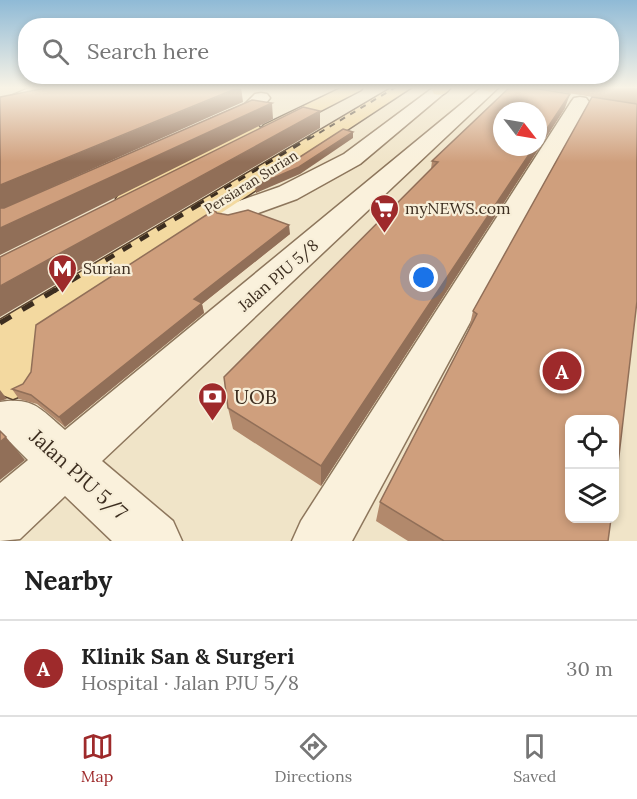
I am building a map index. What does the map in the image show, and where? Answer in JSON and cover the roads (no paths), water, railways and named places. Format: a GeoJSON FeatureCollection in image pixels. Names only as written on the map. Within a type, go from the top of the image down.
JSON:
{"type":"FeatureCollection","features":[{"type":"Feature","properties":{"kind":"main road","name":"Persiaran Surian"},"geometry":{"type":"LineString","coordinates":[[282,112],[167,174],[108,214],[306,112]]}},
{"type":"Feature","properties":{"kind":"main road","name":"Persiaran Surian"},"geometry":{"type":"LineString","coordinates":[[10,333],[363,112]]}},
{"type":"Feature","properties":{"kind":"main road","name":"Persiaran Surian"},"geometry":{"type":"LineString","coordinates":[[97,278],[165,249],[229,214]]}},
{"type":"Feature","properties":{"kind":"main road"},"geometry":{"type":"LineString","coordinates":[[10,333],[14,399]]}},
{"type":"Feature","properties":{"kind":"street"},"geometry":{"type":"LineString","coordinates":[[196,133],[243,112]]}},
{"type":"Feature","properties":{"kind":"street"},"geometry":{"type":"LineString","coordinates":[[229,214],[288,193],[352,159],[407,112]]}},
{"type":"Feature","properties":{"kind":"street","name":"Jalan PJU 5/8"},"geometry":{"type":"LineString","coordinates":[[0,519],[63,461],[468,112]]}},
{"type":"Feature","properties":{"kind":"street"},"geometry":{"type":"LineString","coordinates":[[321,541],[574,112]]}},
{"type":"Feature","properties":{"kind":"street","name":"Jalan PJU 5/7"},"geometry":{"type":"LineString","coordinates":[[14,399],[19,420],[153,541]]}},
{"type":"Feature","properties":{"kind":"railway"},"geometry":{"type":"LineString","coordinates":[[309,139],[354,112]]}},
{"type":"Feature","properties":{"kind":"railway"},"geometry":{"type":"LineString","coordinates":[[197,205],[311,137]]}},
{"type":"Feature","properties":{"kind":"railway"},"geometry":{"type":"LineString","coordinates":[[54,291],[200,204]]}},
{"type":"Feature","properties":{"kind":"railway"},"geometry":{"type":"LineString","coordinates":[[0,323],[57,289]]}},
{"type":"Feature","properties":{"kind":"place","name":"myNEWS.com"},"geometry":{"type":"Point","coordinates":[384,234]}},
{"type":"Feature","properties":{"kind":"place","name":"Surian"},"geometry":{"type":"Point","coordinates":[62,294]}},
{"type":"Feature","properties":{"kind":"place","name":"Klinik San & Surgeri"},"geometry":{"type":"Point","coordinates":[562,371]}},
{"type":"Feature","properties":{"kind":"place","name":"UOB"},"geometry":{"type":"Point","coordinates":[213,422]}}]}
